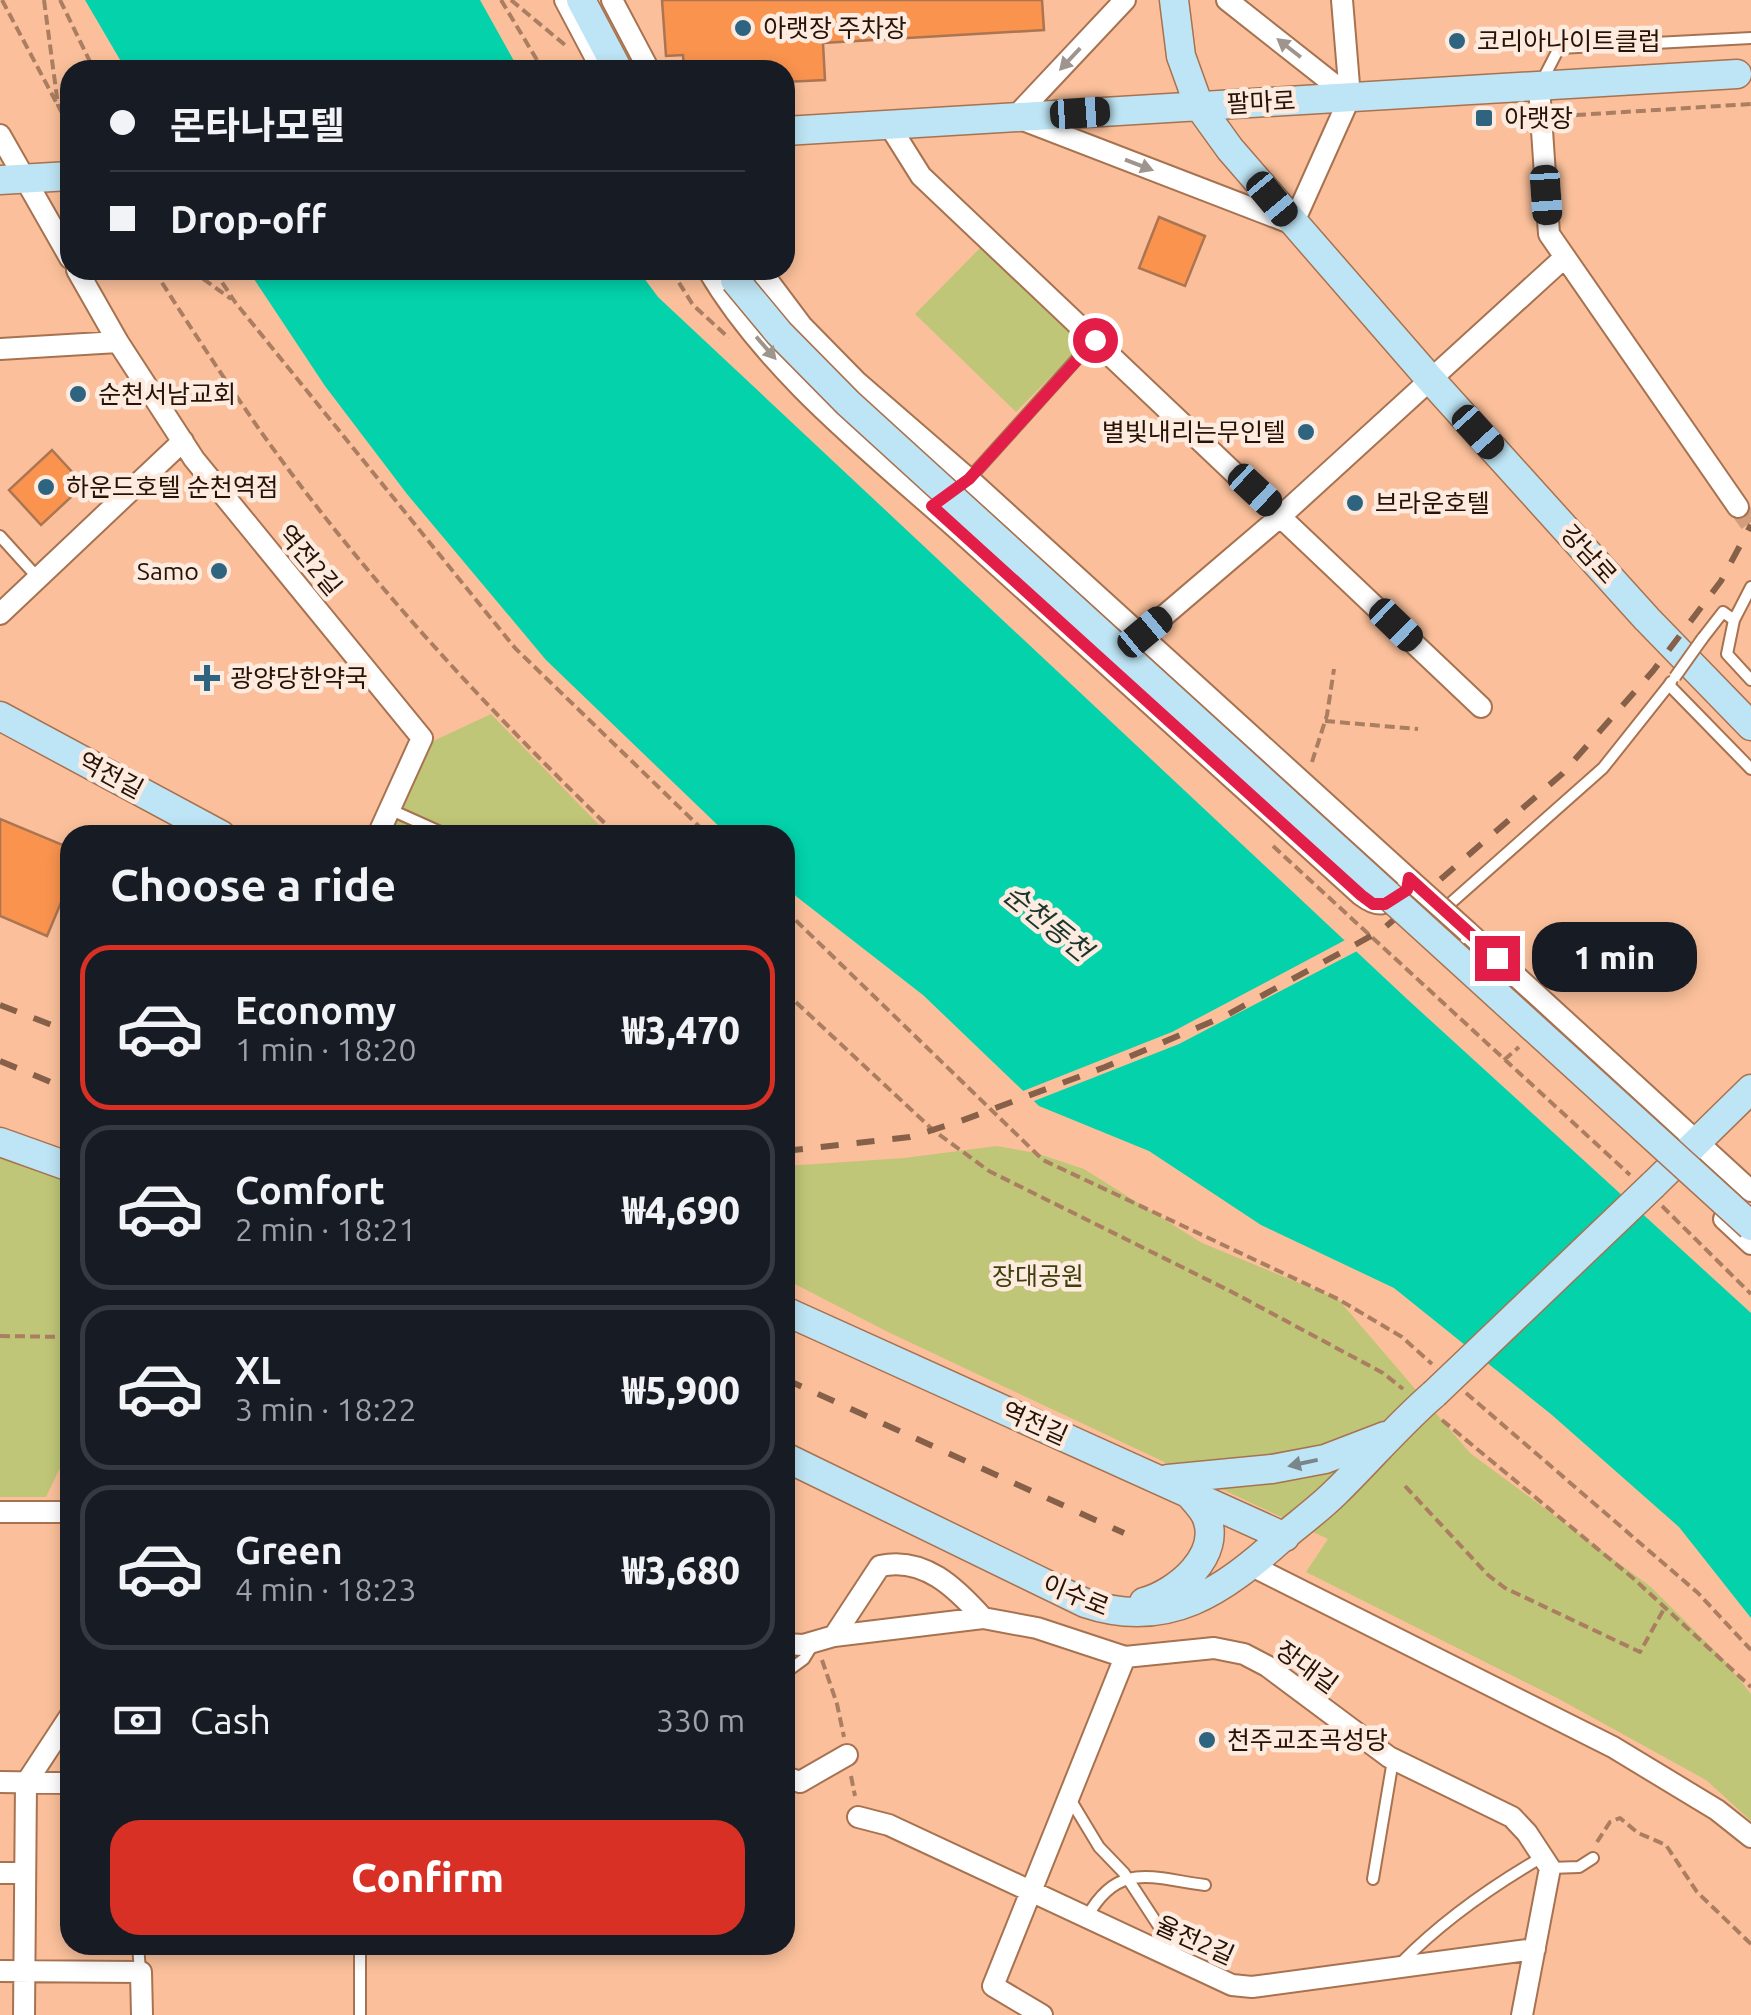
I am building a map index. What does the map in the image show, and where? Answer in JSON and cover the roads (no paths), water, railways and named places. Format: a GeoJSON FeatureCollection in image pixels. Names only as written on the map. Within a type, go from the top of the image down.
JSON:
{"type":"FeatureCollection","features":[{"type":"Feature","properties":{"kind":"main road"},"geometry":{"type":"LineString","coordinates":[[581,0],[613,60]]}},
{"type":"Feature","properties":{"kind":"main road"},"geometry":{"type":"LineString","coordinates":[[594,0],[625,60]]}},
{"type":"Feature","properties":{"kind":"main road","name":"강남로"},"geometry":{"type":"LineString","coordinates":[[1174,0],[1181,56],[1199,106],[1230,149],[1430,380],[1647,619],[1751,726]]}},
{"type":"Feature","properties":{"kind":"main road","name":"팔마로"},"geometry":{"type":"LineString","coordinates":[[795,130],[1738,74]]}},
{"type":"Feature","properties":{"kind":"main road"},"geometry":{"type":"LineString","coordinates":[[12,179],[60,177]]}},
{"type":"Feature","properties":{"kind":"main road"},"geometry":{"type":"LineString","coordinates":[[736,280],[780,333],[848,403],[1751,1226]]}},
{"type":"Feature","properties":{"kind":"main road"},"geometry":{"type":"LineString","coordinates":[[751,280],[787,328],[854,396],[1751,1211]]}},
{"type":"Feature","properties":{"kind":"main road","name":"역전길"},"geometry":{"type":"LineString","coordinates":[[0,716],[202,825]]}},
{"type":"Feature","properties":{"kind":"main road"},"geometry":{"type":"LineString","coordinates":[[1661,1177],[1751,1089]]}},
{"type":"Feature","properties":{"kind":"main road"},"geometry":{"type":"LineString","coordinates":[[0,1142],[60,1163]]}},
{"type":"Feature","properties":{"kind":"main road","name":"이수로"},"geometry":{"type":"LineString","coordinates":[[795,1462],[1084,1603],[1132,1614],[1166,1610],[1205,1597],[1252,1566],[1334,1495],[1438,1389],[1661,1177]]}},
{"type":"Feature","properties":{"kind":"main road","name":"역전길"},"geometry":{"type":"LineString","coordinates":[[795,1315],[1284,1536]]}},
{"type":"Feature","properties":{"kind":"main road"},"geometry":{"type":"LineString","coordinates":[[1174,1485],[1325,1459],[1396,1432]]}},
{"type":"Feature","properties":{"kind":"main road"},"geometry":{"type":"LineString","coordinates":[[1084,1603],[1125,1604],[1163,1596],[1206,1553],[1210,1533],[1205,1514],[1174,1485]]}},
{"type":"Feature","properties":{"kind":"street"},"geometry":{"type":"LineString","coordinates":[[566,0],[597,60]]}},
{"type":"Feature","properties":{"kind":"street"},"geometry":{"type":"LineString","coordinates":[[612,0],[645,60]]}},
{"type":"Feature","properties":{"kind":"street"},"geometry":{"type":"LineString","coordinates":[[1124,0],[1015,117],[1293,224],[1350,97],[1342,0]]}},
{"type":"Feature","properties":{"kind":"street"},"geometry":{"type":"LineString","coordinates":[[1227,0],[1350,97]]}},
{"type":"Feature","properties":{"kind":"street"},"geometry":{"type":"LineString","coordinates":[[1539,86],[1548,234],[1738,507]]}},
{"type":"Feature","properties":{"kind":"street"},"geometry":{"type":"LineString","coordinates":[[890,124],[921,176],[1482,707]]}},
{"type":"Feature","properties":{"kind":"street"},"geometry":{"type":"LineString","coordinates":[[0,135],[12,179],[60,244]]}},
{"type":"Feature","properties":{"kind":"street"},"geometry":{"type":"LineString","coordinates":[[1108,665],[1282,516],[1564,257]]}},
{"type":"Feature","properties":{"kind":"street","name":"역전2길"},"geometry":{"type":"LineString","coordinates":[[83,280],[183,441],[422,738],[382,825]]}},
{"type":"Feature","properties":{"kind":"street"},"geometry":{"type":"LineString","coordinates":[[715,280],[772,356],[872,454],[1373,904],[1385,904],[1407,890],[1409,878]]}},
{"type":"Feature","properties":{"kind":"street"},"geometry":{"type":"LineString","coordinates":[[768,280],[802,326],[856,381],[969,479],[1751,1191]]}},
{"type":"Feature","properties":{"kind":"street"},"geometry":{"type":"LineString","coordinates":[[0,349],[118,342]]}},
{"type":"Feature","properties":{"kind":"street"},"geometry":{"type":"LineString","coordinates":[[0,614],[183,441]]}},
{"type":"Feature","properties":{"kind":"street"},"geometry":{"type":"LineString","coordinates":[[1468,932],[1457,933],[1435,954],[1527,1040],[1661,1177],[1751,1244]]}},
{"type":"Feature","properties":{"kind":"street"},"geometry":{"type":"LineString","coordinates":[[0,1512],[60,1512]]}},
{"type":"Feature","properties":{"kind":"street"},"geometry":{"type":"LineString","coordinates":[[825,1639],[880,1566],[899,1561],[942,1579],[983,1618]]}},
{"type":"Feature","properties":{"kind":"street"},"geometry":{"type":"LineString","coordinates":[[1252,1566],[1613,1747],[1718,1810],[1751,1837]]}},
{"type":"Feature","properties":{"kind":"street"},"geometry":{"type":"LineString","coordinates":[[795,1643],[983,1618],[1037,1628],[1125,1657],[993,1986],[1042,2015]]}},
{"type":"Feature","properties":{"kind":"street","name":"장대길"},"geometry":{"type":"LineString","coordinates":[[1125,1657],[1214,1648],[1244,1654],[1267,1666],[1393,1759],[1512,1817],[1547,1862]]}},
{"type":"Feature","properties":{"kind":"street"},"geometry":{"type":"LineString","coordinates":[[24,2015],[26,1782],[60,1731]]}},
{"type":"Feature","properties":{"kind":"street"},"geometry":{"type":"LineString","coordinates":[[795,1780],[800,1782],[848,1755]]}},
{"type":"Feature","properties":{"kind":"street"},"geometry":{"type":"LineString","coordinates":[[0,1782],[60,1784]]}},
{"type":"Feature","properties":{"kind":"street","name":"율전2길"},"geometry":{"type":"LineString","coordinates":[[858,1817],[889,1825],[1232,1984],[1252,1987],[1535,1949]]}},
{"type":"Feature","properties":{"kind":"street"},"geometry":{"type":"LineString","coordinates":[[1522,2015],[1547,1862]]}},
{"type":"Feature","properties":{"kind":"street"},"geometry":{"type":"LineString","coordinates":[[0,1873],[25,1873]]}},
{"type":"Feature","properties":{"kind":"street"},"geometry":{"type":"LineString","coordinates":[[0,1971],[140,1972],[142,2015]]}},
{"type":"Feature","properties":{"kind":"lane"},"geometry":{"type":"LineString","coordinates":[[1539,86],[1559,48],[1751,38]]}},
{"type":"Feature","properties":{"kind":"lane"},"geometry":{"type":"LineString","coordinates":[[932,506],[969,479],[1095,340]]}},
{"type":"Feature","properties":{"kind":"lane"},"geometry":{"type":"LineString","coordinates":[[0,536],[38,578]]}},
{"type":"Feature","properties":{"kind":"lane"},"geometry":{"type":"LineString","coordinates":[[1751,587],[1734,620],[1727,654],[1751,680]]}},
{"type":"Feature","properties":{"kind":"lane"},"geometry":{"type":"LineString","coordinates":[[1443,909],[1603,768],[1724,612],[1734,620]]}},
{"type":"Feature","properties":{"kind":"lane"},"geometry":{"type":"LineString","coordinates":[[1672,681],[1751,769]]}},
{"type":"Feature","properties":{"kind":"lane"},"geometry":{"type":"LineString","coordinates":[[389,809],[425,825]]}},
{"type":"Feature","properties":{"kind":"lane"},"geometry":{"type":"LineString","coordinates":[[795,1666],[825,1639]]}},
{"type":"Feature","properties":{"kind":"lane"},"geometry":{"type":"LineString","coordinates":[[1374,1879],[1393,1759]]}},
{"type":"Feature","properties":{"kind":"lane"},"geometry":{"type":"LineString","coordinates":[[1070,1798],[1099,1846],[1127,1878],[1158,1925],[1180,1939],[1172,1957]]}},
{"type":"Feature","properties":{"kind":"lane"},"geometry":{"type":"LineString","coordinates":[[1395,1968],[1451,1918],[1508,1876],[1547,1862],[1579,1867],[1594,1858]]}},
{"type":"Feature","properties":{"kind":"lane"},"geometry":{"type":"LineString","coordinates":[[1087,1918],[1104,1891],[1127,1878],[1205,1885]]}},
{"type":"Feature","properties":{"kind":"lane"},"geometry":{"type":"LineString","coordinates":[[139,1955],[140,1972]]}},
{"type":"Feature","properties":{"kind":"lane"},"geometry":{"type":"LineString","coordinates":[[360,1955],[360,2015]]}},
{"type":"Feature","properties":{"kind":"water"},"geometry":{"type":"Polygon","coordinates":[[[85,0],[480,0],[513,60],[120,60],[85,0]]]}},
{"type":"Feature","properties":{"kind":"water","name":"순천동천"},"geometry":{"type":"Polygon","coordinates":[[[255,280],[645,280],[658,297],[1407,999],[1751,1313],[1751,1618],[1679,1527],[1552,1415],[1394,1288],[1261,1225],[1149,1151],[1039,1106],[923,995],[797,897],[795,825],[718,825],[546,660],[407,494],[325,386],[255,280]]]}},
{"type":"Feature","properties":{"kind":"tunnel"},"geometry":{"type":"LineString","coordinates":[[1738,507],[1751,525]]}},
{"type":"Feature","properties":{"kind":"railway"},"geometry":{"type":"LineString","coordinates":[[795,1150],[910,1137],[1105,1067],[1225,1016],[1382,930],[1562,774],[1653,671],[1721,581],[1751,525]]}},
{"type":"Feature","properties":{"kind":"railway"},"geometry":{"type":"LineString","coordinates":[[0,1005],[60,1028]]}},
{"type":"Feature","properties":{"kind":"railway"},"geometry":{"type":"LineString","coordinates":[[0,1061],[60,1086]]}},
{"type":"Feature","properties":{"kind":"railway"},"geometry":{"type":"LineString","coordinates":[[795,1384],[1124,1533]]}},
{"type":"Feature","properties":{"kind":"place","name":"아랫장 주차장"},"geometry":{"type":"Point","coordinates":[743,28]}},
{"type":"Feature","properties":{"kind":"place","name":"코리아나이트클럽"},"geometry":{"type":"Point","coordinates":[1457,41]}},
{"type":"Feature","properties":{"kind":"place","name":"아랫장"},"geometry":{"type":"Point","coordinates":[1484,118]}},
{"type":"Feature","properties":{"kind":"place","name":"순천서남교회"},"geometry":{"type":"Point","coordinates":[78,394]}},
{"type":"Feature","properties":{"kind":"place","name":"별빛내리는무인텔"},"geometry":{"type":"Point","coordinates":[1306,432]}},
{"type":"Feature","properties":{"kind":"place","name":"하운드호텔 순천역점"},"geometry":{"type":"Point","coordinates":[46,487]}},
{"type":"Feature","properties":{"kind":"place","name":"브라운호텔"},"geometry":{"type":"Point","coordinates":[1355,503]}},
{"type":"Feature","properties":{"kind":"place","name":"Samo"},"geometry":{"type":"Point","coordinates":[219,571]}},
{"type":"Feature","properties":{"kind":"place","name":"광양당한약국"},"geometry":{"type":"Point","coordinates":[207,678]}},
{"type":"Feature","properties":{"kind":"place","name":"천주교조곡성당"},"geometry":{"type":"Point","coordinates":[1207,1740]}},
{"type":"Feature","properties":{"kind":"park label","name":"장대공원"},"geometry":{"type":"Point","coordinates":[1038,1276]}}]}
